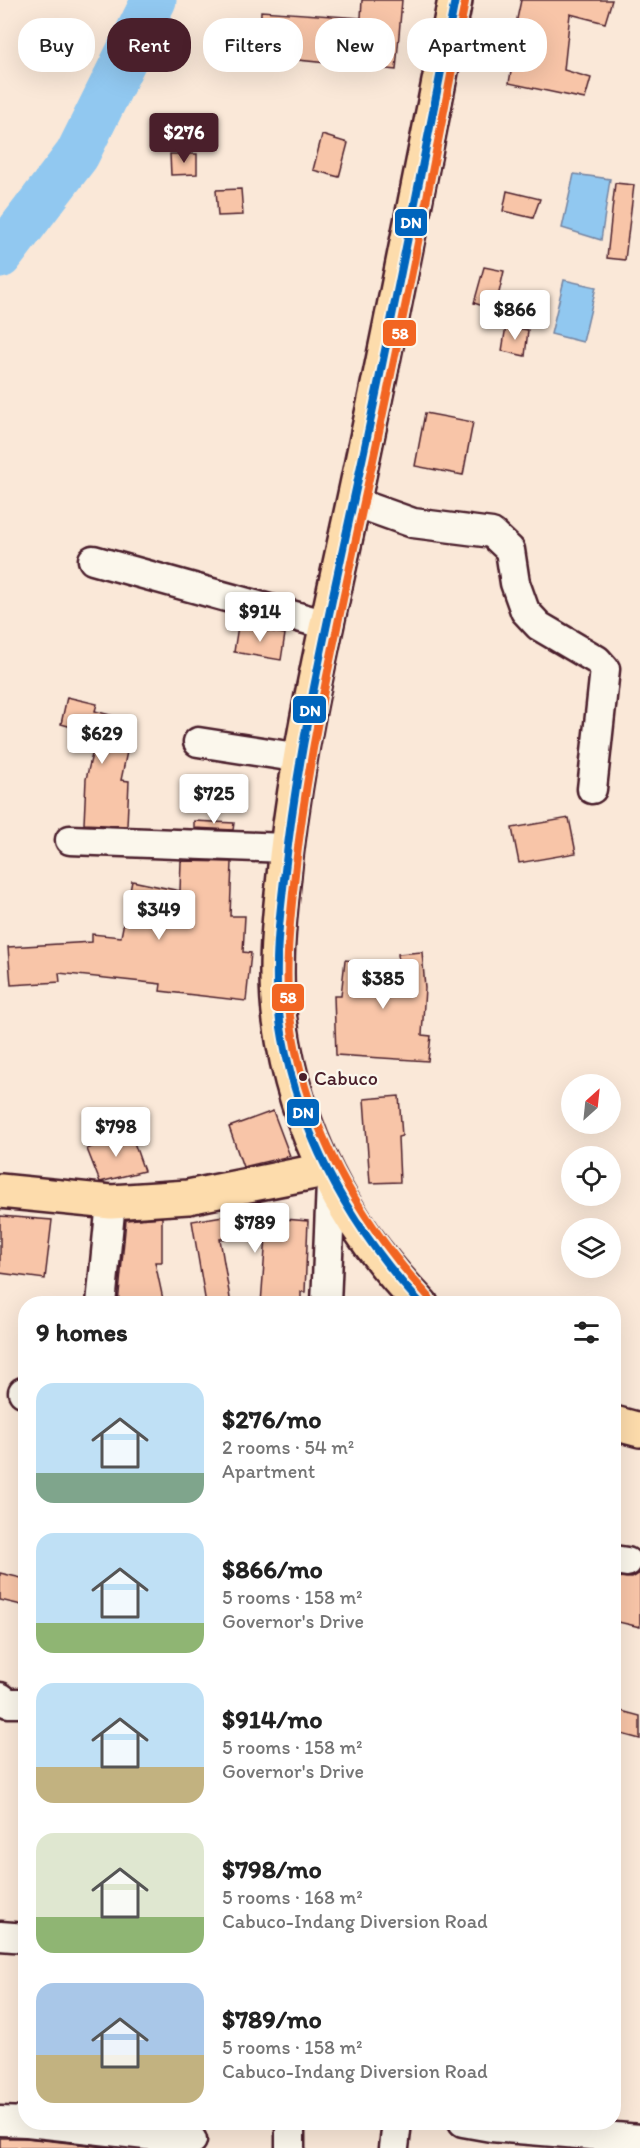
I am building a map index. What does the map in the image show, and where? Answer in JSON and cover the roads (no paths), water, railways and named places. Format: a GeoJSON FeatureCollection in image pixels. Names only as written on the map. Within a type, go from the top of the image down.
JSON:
{"type":"FeatureCollection","features":[{"type":"Feature","properties":{"kind":"main road"},"geometry":{"type":"LineString","coordinates":[[413,1296],[362,1234],[328,1177],[294,1088],[280,1020],[277,960],[286,848],[301,758],[327,625],[383,367],[455,0]]}},
{"type":"Feature","properties":{"kind":"main road"},"geometry":{"type":"LineString","coordinates":[[0,1191],[111,1202],[188,1197],[328,1177]]}},
{"type":"Feature","properties":{"kind":"main road"},"geometry":{"type":"LineString","coordinates":[[621,1425],[640,1430]]}},
{"type":"Feature","properties":{"kind":"street"},"geometry":{"type":"LineString","coordinates":[[354,502],[413,523],[492,533],[510,550],[514,584],[525,611],[539,626],[597,660],[604,669],[592,789]]}},
{"type":"Feature","properties":{"kind":"street"},"geometry":{"type":"LineString","coordinates":[[93,560],[327,625]]}},
{"type":"Feature","properties":{"kind":"street"},"geometry":{"type":"LineString","coordinates":[[198,742],[301,758]]}},
{"type":"Feature","properties":{"kind":"street"},"geometry":{"type":"LineString","coordinates":[[70,840],[286,848]]}},
{"type":"Feature","properties":{"kind":"street"},"geometry":{"type":"LineString","coordinates":[[326,1296],[328,1177]]}},
{"type":"Feature","properties":{"kind":"street"},"geometry":{"type":"LineString","coordinates":[[102,1296],[111,1202]]}},
{"type":"Feature","properties":{"kind":"street"},"geometry":{"type":"LineString","coordinates":[[0,1697],[8,1703],[18,1703]]}},
{"type":"Feature","properties":{"kind":"street"},"geometry":{"type":"LineString","coordinates":[[0,1936],[18,1937]]}},
{"type":"Feature","properties":{"kind":"street"},"geometry":{"type":"LineString","coordinates":[[0,2121],[18,2122]]}},
{"type":"Feature","properties":{"kind":"street"},"geometry":{"type":"LineString","coordinates":[[115,2130],[192,2137]]}},
{"type":"Feature","properties":{"kind":"street"},"geometry":{"type":"LineString","coordinates":[[290,2130],[290,2148]]}},
{"type":"Feature","properties":{"kind":"street"},"geometry":{"type":"LineString","coordinates":[[394,2148],[396,2130]]}},
{"type":"Feature","properties":{"kind":"street"},"geometry":{"type":"LineString","coordinates":[[476,2130],[490,2138],[590,2142],[640,2139]]}},
{"type":"Feature","properties":{"kind":"water"},"geometry":{"type":"Polygon","coordinates":[[[574,174],[610,179],[601,240],[562,228],[574,174]]]}},
{"type":"Feature","properties":{"kind":"water"},"geometry":{"type":"Polygon","coordinates":[[[564,280],[596,287],[583,342],[551,334],[564,280]]]}},
{"type":"Feature","properties":{"kind":"waterway"},"geometry":{"type":"LineString","coordinates":[[0,256],[77,155],[154,0]]}},
{"type":"Feature","properties":{"kind":"place","name":"Cabuco"},"geometry":{"type":"Point","coordinates":[303,1077]}}]}
